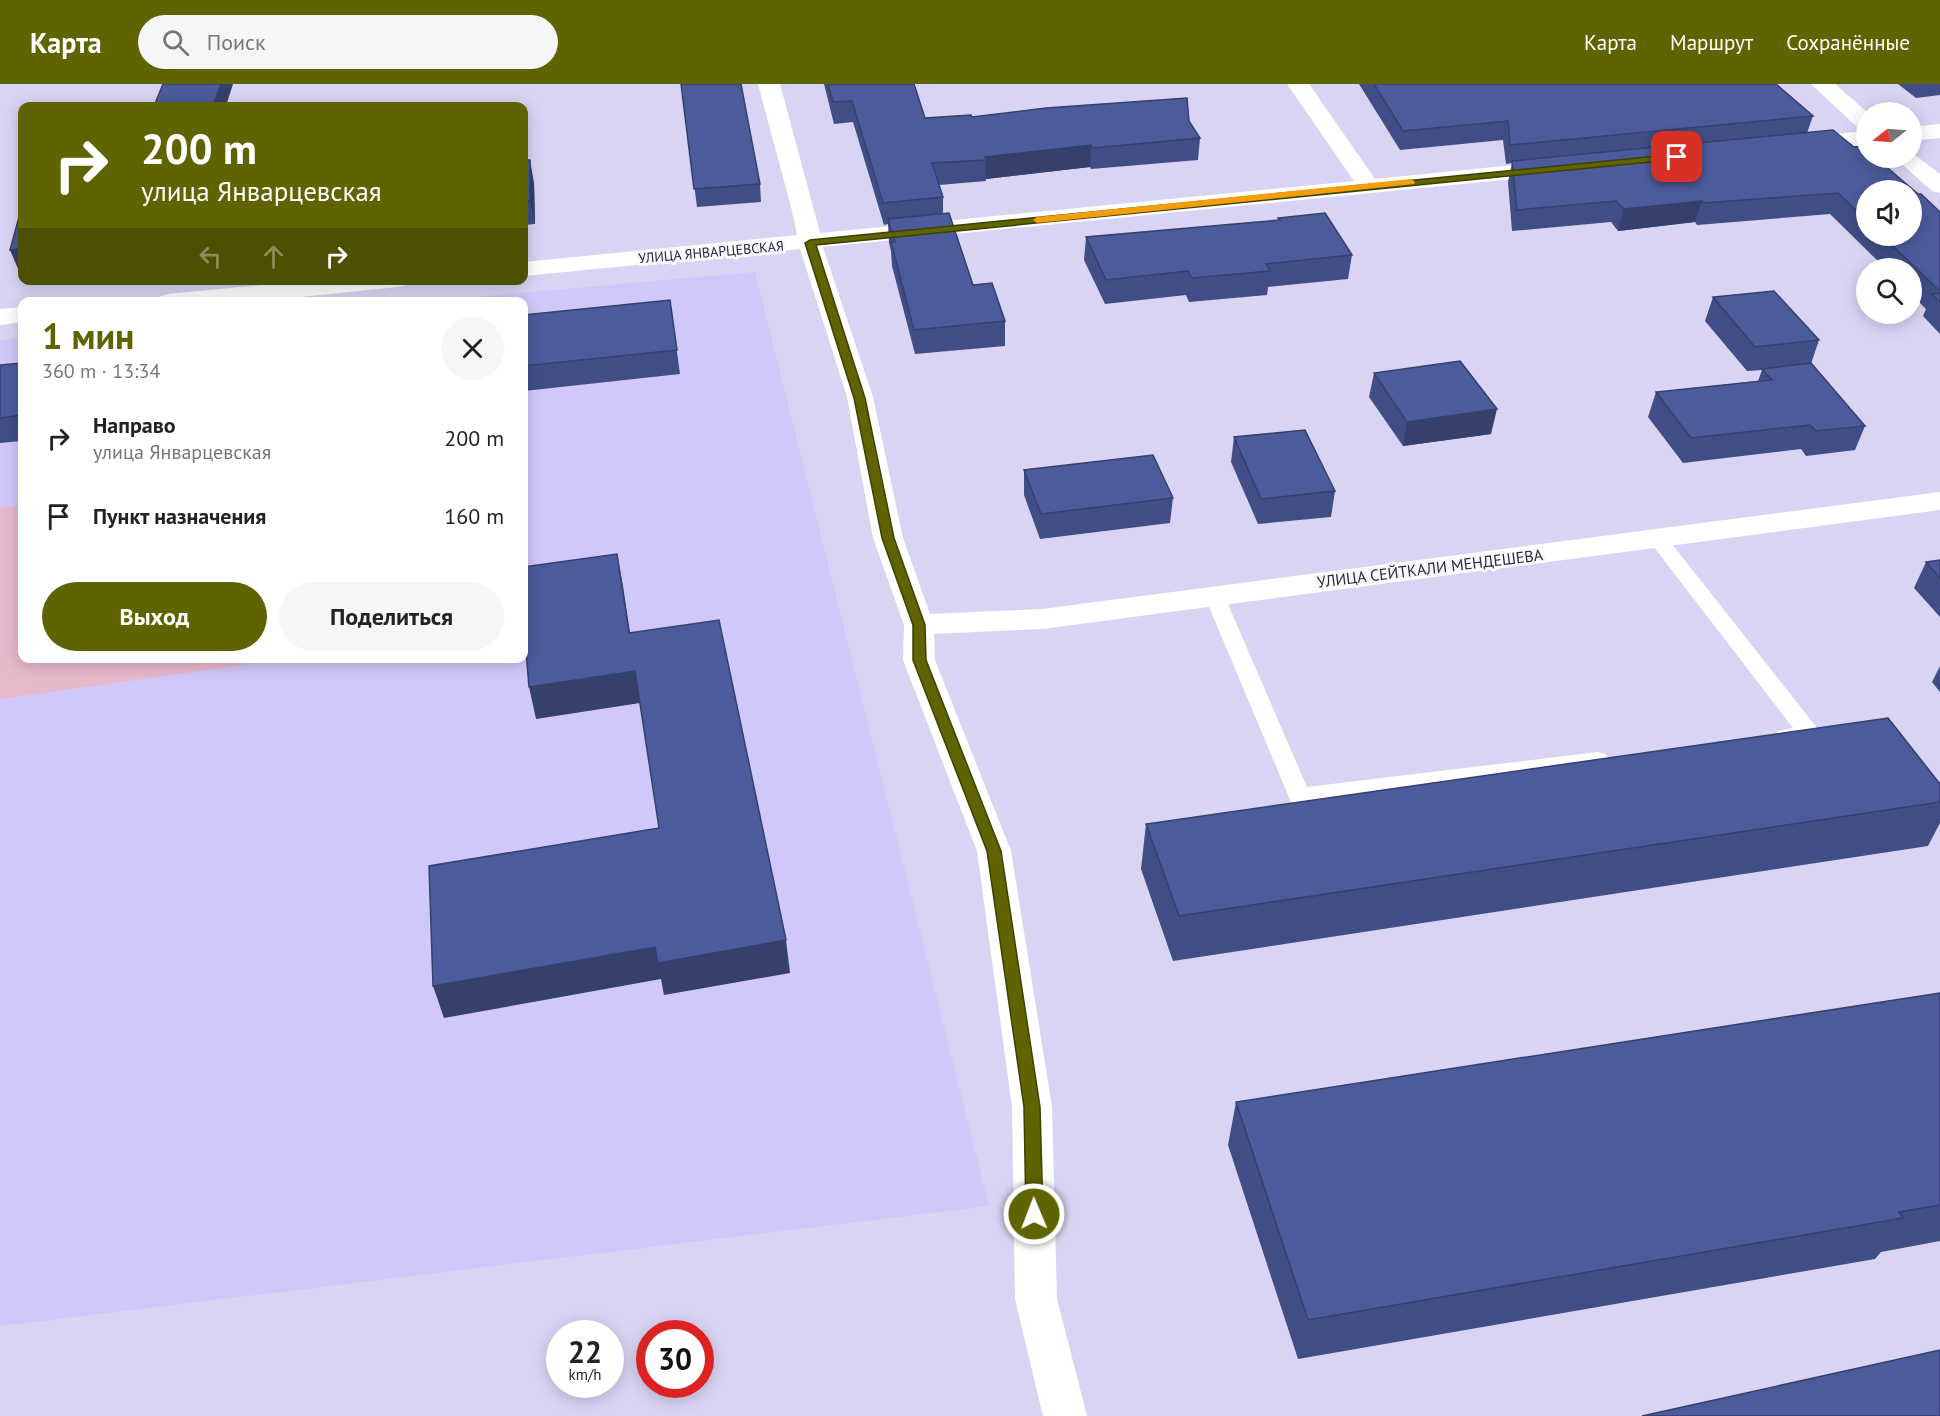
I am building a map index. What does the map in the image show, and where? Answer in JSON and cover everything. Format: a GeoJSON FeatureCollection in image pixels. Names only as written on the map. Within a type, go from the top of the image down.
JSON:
{"type":"FeatureCollection","features":[{"type":"Feature","properties":{"kind":"street"},"geometry":{"type":"LineString","coordinates":[[769,84],[810,243],[860,398],[888,538],[919,625],[920,660],[994,851],[1032,1107],[1036,1299],[1065,1416]]}},
{"type":"Feature","properties":{"kind":"street"},"geometry":{"type":"LineString","coordinates":[[1298,84],[1369,186]]}},
{"type":"Feature","properties":{"kind":"street"},"geometry":{"type":"LineString","coordinates":[[1822,84],[1856,114]]}},
{"type":"Feature","properties":{"kind":"street"},"geometry":{"type":"LineString","coordinates":[[1922,133],[1940,131]]}},
{"type":"Feature","properties":{"kind":"street"},"geometry":{"type":"LineString","coordinates":[[1783,146],[1856,139]]}},
{"type":"Feature","properties":{"kind":"street","name":"УЛИЦА ЯНВАРЦЕВСКАЯ"},"geometry":{"type":"LineString","coordinates":[[528,269],[810,243],[1570,167]]}},
{"type":"Feature","properties":{"kind":"street"},"geometry":{"type":"LineString","coordinates":[[1918,168],[1940,186]]}},
{"type":"Feature","properties":{"kind":"street"},"geometry":{"type":"LineString","coordinates":[[220,297],[346,285]]}},
{"type":"Feature","properties":{"kind":"street"},"geometry":{"type":"LineString","coordinates":[[0,317],[18,315]]}},
{"type":"Feature","properties":{"kind":"street","name":"УЛИЦА СЕЙТКАЛИ МЕНДЕШЕВА"},"geometry":{"type":"LineString","coordinates":[[919,625],[1042,620],[1940,501]]}},
{"type":"Feature","properties":{"kind":"lane"},"geometry":{"type":"LineString","coordinates":[[1657,538],[1809,734],[1762,740]]}},
{"type":"Feature","properties":{"kind":"lane"},"geometry":{"type":"LineString","coordinates":[[1217,596],[1220,609],[1299,796],[1619,757]]}},
{"type":"Feature","properties":{"kind":"shaded area"},"geometry":{"type":"Polygon","coordinates":[[[755,272],[989,1206],[0,1326],[0,340],[18,338],[18,663],[528,663],[528,297],[475,297],[755,272]]]}},
{"type":"Feature","properties":{"kind":"shaded area"},"geometry":{"type":"Polygon","coordinates":[[[18,506],[18,663],[256,663],[0,699],[0,508],[18,506]]]}},
{"type":"Feature","properties":{"kind":"building"},"geometry":{"type":"Polygon","coordinates":[[[163,84],[221,84],[214,102],[156,102],[163,84]]]}},
{"type":"Feature","properties":{"kind":"building"},"geometry":{"type":"Polygon","coordinates":[[[681,84],[741,84],[760,184],[694,189],[681,84]]]}},
{"type":"Feature","properties":{"kind":"building"},"geometry":{"type":"Polygon","coordinates":[[[828,84],[914,84],[925,118],[971,115],[972,117],[1046,108],[1187,98],[1189,121],[1200,138],[1093,148],[1091,145],[985,157],[986,160],[932,163],[943,197],[883,203],[852,101],[833,102],[828,84]]]}},
{"type":"Feature","properties":{"kind":"building"},"geometry":{"type":"Polygon","coordinates":[[[1374,84],[1776,84],[1813,116],[1510,145],[1508,121],[1403,131],[1374,84]]]}},
{"type":"Feature","properties":{"kind":"building"},"geometry":{"type":"Polygon","coordinates":[[[1833,130],[1856,147],[1856,168],[1888,168],[1902,180],[1856,180],[1856,210],[1838,193],[1704,203],[1702,201],[1624,209],[1616,201],[1517,210],[1512,161],[1833,130]]]}},
{"type":"Feature","properties":{"kind":"building"},"geometry":{"type":"Polygon","coordinates":[[[528,160],[530,160],[530,201],[528,201],[528,160]]]}},
{"type":"Feature","properties":{"kind":"building"},"geometry":{"type":"Polygon","coordinates":[[[1922,195],[1940,212],[1940,291],[1922,274],[1922,258],[1905,258],[1893,246],[1922,246],[1922,195]]]}},
{"type":"Feature","properties":{"kind":"building"},"geometry":{"type":"Polygon","coordinates":[[[949,213],[973,285],[992,283],[1005,321],[914,330],[891,242],[895,242],[888,219],[949,213]]]}},
{"type":"Feature","properties":{"kind":"building"},"geometry":{"type":"Polygon","coordinates":[[[1325,213],[1352,255],[1266,264],[1270,271],[1192,278],[1188,271],[1106,280],[1086,237],[1280,220],[1278,218],[1325,213]]]}},
{"type":"Feature","properties":{"kind":"building"},"geometry":{"type":"Polygon","coordinates":[[[18,221],[18,249],[10,250],[18,221]]]}},
{"type":"Feature","properties":{"kind":"building"},"geometry":{"type":"Polygon","coordinates":[[[1774,291],[1819,340],[1755,347],[1713,297],[1774,291]]]}},
{"type":"Feature","properties":{"kind":"building"},"geometry":{"type":"Polygon","coordinates":[[[1940,293],[1940,302],[1932,294],[1940,293]]]}},
{"type":"Feature","properties":{"kind":"building"},"geometry":{"type":"Polygon","coordinates":[[[670,300],[677,350],[528,366],[528,315],[670,300]]]}},
{"type":"Feature","properties":{"kind":"building"},"geometry":{"type":"Polygon","coordinates":[[[1460,361],[1497,409],[1407,422],[1374,373],[1460,361]]]}},
{"type":"Feature","properties":{"kind":"building"},"geometry":{"type":"Polygon","coordinates":[[[18,363],[18,416],[0,418],[0,365],[18,363]]]}},
{"type":"Feature","properties":{"kind":"building"},"geometry":{"type":"Polygon","coordinates":[[[1811,363],[1865,426],[1816,431],[1810,425],[1691,438],[1656,392],[1772,380],[1762,369],[1811,363]]]}},
{"type":"Feature","properties":{"kind":"building"},"geometry":{"type":"Polygon","coordinates":[[[1305,430],[1335,491],[1261,499],[1234,437],[1305,430]]]}},
{"type":"Feature","properties":{"kind":"building"},"geometry":{"type":"Polygon","coordinates":[[[1153,455],[1173,498],[1041,514],[1024,470],[1153,455]]]}},
{"type":"Feature","properties":{"kind":"building"},"geometry":{"type":"Polygon","coordinates":[[[617,554],[629,633],[719,620],[786,940],[658,963],[655,947],[433,986],[429,866],[659,828],[635,671],[529,687],[527,663],[528,566],[617,554]]]}},
{"type":"Feature","properties":{"kind":"building"},"geometry":{"type":"Polygon","coordinates":[[[1940,560],[1940,578],[1926,562],[1940,560]]]}},
{"type":"Feature","properties":{"kind":"building"},"geometry":{"type":"Polygon","coordinates":[[[1888,718],[1940,784],[1940,802],[1179,916],[1146,824],[1888,718]]]}},
{"type":"Feature","properties":{"kind":"building"},"geometry":{"type":"Polygon","coordinates":[[[1940,993],[1940,1205],[1899,1212],[1903,1218],[1308,1320],[1236,1102],[1940,993]]]}},
{"type":"Feature","properties":{"kind":"building"},"geometry":{"type":"Polygon","coordinates":[[[1940,1350],[1940,1416],[1642,1416],[1940,1350]]]}},
{"type":"Feature","properties":{"kind":"slow traffic"},"geometry":{"type":"LineString","coordinates":[[1037,220],[1411,182]]}},
{"type":"Feature","properties":{"kind":"route"},"geometry":{"type":"LineString","coordinates":[[1034,1214],[1032,1107],[994,851],[920,660],[919,625],[888,538],[860,398],[810,243],[1677,157]]}}]}
